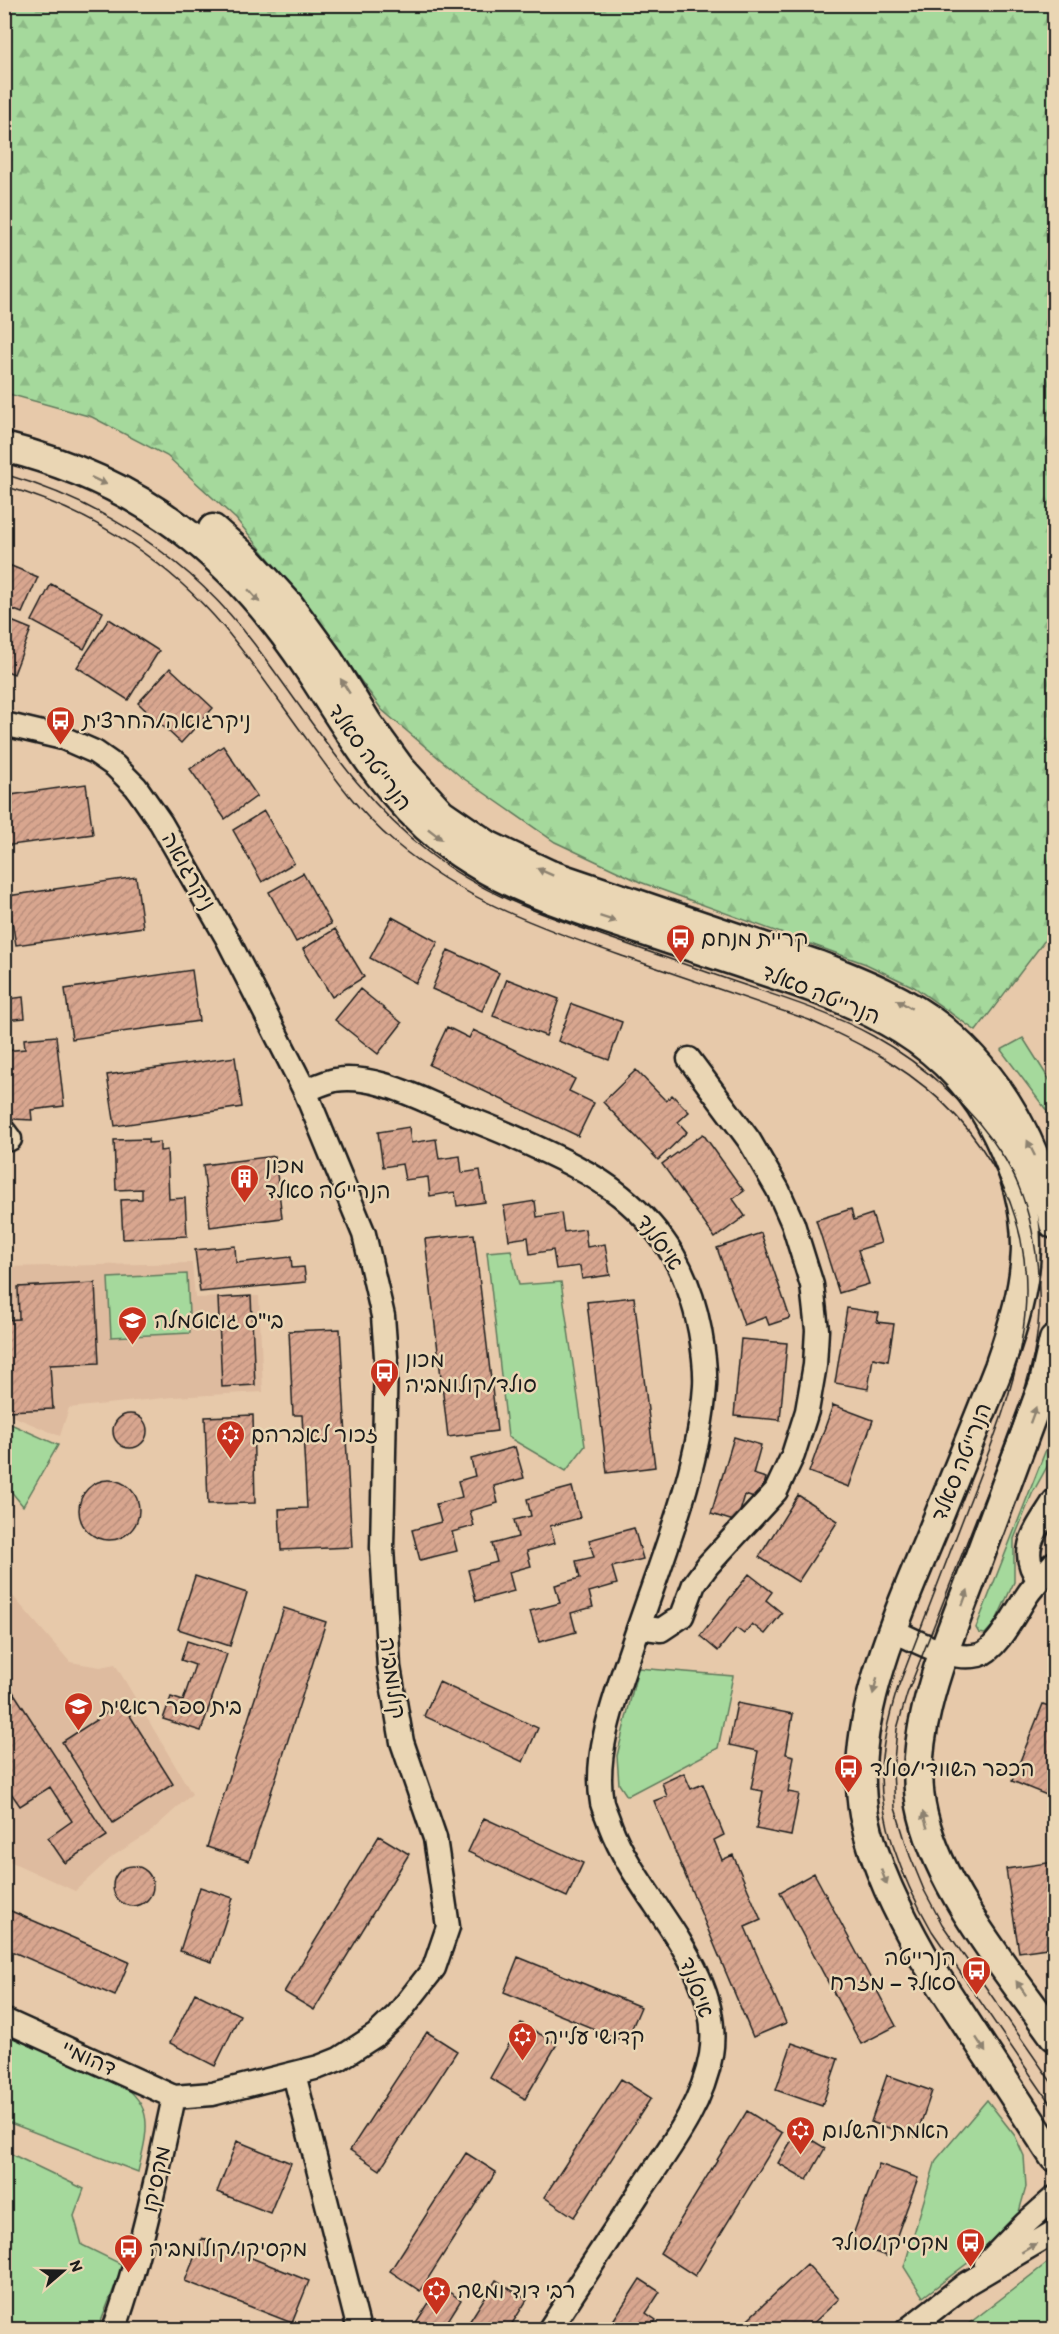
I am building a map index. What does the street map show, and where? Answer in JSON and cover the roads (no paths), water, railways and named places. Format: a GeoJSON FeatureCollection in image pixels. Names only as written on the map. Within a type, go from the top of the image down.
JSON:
{"type":"FeatureCollection","features":[{"type":"Feature","properties":{"kind":"main road","name":"הנרייטה סאלד"},"geometry":{"type":"LineString","coordinates":[[4,428],[56,442],[113,466],[166,496],[209,526],[247,559],[289,605],[326,656],[368,724],[400,768],[441,813],[489,846],[548,874],[597,892],[863,982],[903,1003],[941,1028],[968,1053],[993,1083],[1020,1125],[1037,1161],[1050,1199],[1054,1224]]}},
{"type":"Feature","properties":{"kind":"main road","name":"הנרייטה סאלד"},"geometry":{"type":"LineString","coordinates":[[4,447],[38,455],[123,492],[162,513],[198,541],[250,591],[281,628],[387,787],[418,821],[456,851],[490,872],[565,905],[814,987],[881,1016],[920,1040],[951,1066],[995,1128],[1005,1148],[1026,1222],[1026,1272],[1011,1333],[999,1367],[892,1630],[869,1711],[861,1781],[865,1816],[874,1849],[895,1905],[924,1958],[1054,2157]]}},
{"type":"Feature","properties":{"kind":"main road"},"geometry":{"type":"LineString","coordinates":[[1054,1340],[1044,1383],[945,1653],[928,1707],[918,1771],[919,1796],[924,1817],[947,1878],[1054,2036]]}},
{"type":"Feature","properties":{"kind":"street","name":"ניקרגואה"},"geometry":{"type":"LineString","coordinates":[[4,724],[63,738],[95,752],[115,766],[136,787],[161,823],[227,938],[305,1091]]}},
{"type":"Feature","properties":{"kind":"street"},"geometry":{"type":"LineString","coordinates":[[639,1627],[661,1630],[682,1616],[694,1584],[708,1565],[776,1491],[793,1455],[807,1411],[814,1365],[817,1330],[812,1285],[793,1224],[770,1176],[749,1140],[689,1059]]}},
{"type":"Feature","properties":{"kind":"street","name":"איסלנד"},"geometry":{"type":"LineString","coordinates":[[305,1091],[337,1080],[358,1080],[386,1086],[509,1135],[571,1164],[619,1195],[647,1220],[676,1258],[688,1281],[696,1307],[702,1342],[705,1383],[698,1434],[687,1479],[603,1740],[602,1803],[631,1870],[692,1962],[709,2008],[712,2050],[698,2097],[677,2135],[549,2330]]}},
{"type":"Feature","properties":{"kind":"street","name":"קולומביה"},"geometry":{"type":"LineString","coordinates":[[174,2097],[212,2094],[294,2074],[339,2059],[376,2035],[413,1997],[434,1968],[448,1927],[435,1838],[402,1742],[389,1668],[382,1548],[386,1410],[383,1316],[364,1234],[305,1091]]}},
{"type":"Feature","properties":{"kind":"street"},"geometry":{"type":"LineString","coordinates":[[1039,1580],[1033,1571],[1029,1549],[1034,1535],[1054,1501]]}},
{"type":"Feature","properties":{"kind":"street"},"geometry":{"type":"LineString","coordinates":[[892,1630],[945,1653],[977,1655],[988,1650],[1054,1563]]}},
{"type":"Feature","properties":{"kind":"street","name":"דהומיי"},"geometry":{"type":"LineString","coordinates":[[4,2020],[174,2097]]}},
{"type":"Feature","properties":{"kind":"street"},"geometry":{"type":"LineString","coordinates":[[294,2074],[359,2330]]}},
{"type":"Feature","properties":{"kind":"street","name":"מקסיקו"},"geometry":{"type":"LineString","coordinates":[[114,2330],[144,2234],[174,2097]]}},
{"type":"Feature","properties":{"kind":"street"},"geometry":{"type":"LineString","coordinates":[[966,2284],[1054,2198]]}},
{"type":"Feature","properties":{"kind":"street"},"geometry":{"type":"LineString","coordinates":[[907,2330],[966,2284],[1054,2232]]}},
{"type":"Feature","properties":{"kind":"tram line"},"geometry":{"type":"LineString","coordinates":[[4,474],[77,501],[144,539],[175,562],[230,615],[255,645],[356,782],[403,831],[449,867],[490,891],[534,910],[837,1018],[873,1036],[911,1060],[946,1089],[978,1122],[1005,1159],[1025,1203],[1036,1254],[1039,1305],[1034,1353],[1009,1436],[907,1694],[897,1729],[893,1771],[895,1808],[910,1856],[924,1890],[942,1924],[1054,2086]]}},
{"type":"Feature","properties":{"kind":"tram line"},"geometry":{"type":"LineString","coordinates":[[4,486],[63,507],[91,521],[118,536],[169,573],[214,616],[258,671],[331,773],[367,816],[380,830],[421,863],[475,896],[533,923],[809,1020],[860,1045],[890,1062],[925,1087],[956,1116],[981,1147],[1001,1182],[1016,1219],[1024,1258],[1026,1300],[1021,1343],[999,1424],[897,1690],[883,1750],[882,1792],[896,1854],[922,1913],[1054,2109]]}},
{"type":"Feature","properties":{"kind":"place","name":"ניקרגואה/החרצית"},"geometry":{"type":"Point","coordinates":[61,746]}},
{"type":"Feature","properties":{"kind":"place","name":"קריית מנחם"},"geometry":{"type":"Point","coordinates":[680,964]}},
{"type":"Feature","properties":{"kind":"place","name":"מכון הנרייטה סאלד"},"geometry":{"type":"Point","coordinates":[244,1204]}},
{"type":"Feature","properties":{"kind":"place","name":"בי\"ס גואטמלה"},"geometry":{"type":"Point","coordinates":[133,1346]}},
{"type":"Feature","properties":{"kind":"place","name":"מכון סולד/קולומביה"},"geometry":{"type":"Point","coordinates":[384,1398]}},
{"type":"Feature","properties":{"kind":"place","name":"זכור לאברהם"},"geometry":{"type":"Point","coordinates":[230,1460]}},
{"type":"Feature","properties":{"kind":"place","name":"בית ספר ראשית"},"geometry":{"type":"Point","coordinates":[79,1732]}},
{"type":"Feature","properties":{"kind":"place","name":"הכפר השוודי/סולד"},"geometry":{"type":"Point","coordinates":[849,1794]}},
{"type":"Feature","properties":{"kind":"place","name":"הנרייטה סאלד – מזרח"},"geometry":{"type":"Point","coordinates":[977,1996]}},
{"type":"Feature","properties":{"kind":"place","name":"קדושי עלייה"},"geometry":{"type":"Point","coordinates":[523,2062]}},
{"type":"Feature","properties":{"kind":"place","name":"האמת והשלום"},"geometry":{"type":"Point","coordinates":[801,2156]}},
{"type":"Feature","properties":{"kind":"place","name":"מקסיקו/סולד"},"geometry":{"type":"Point","coordinates":[970,2268]}},
{"type":"Feature","properties":{"kind":"place","name":"מקסיקו/קולומביה"},"geometry":{"type":"Point","coordinates":[128,2274]}},
{"type":"Feature","properties":{"kind":"place","name":"רבי דוד ומשה"},"geometry":{"type":"Point","coordinates":[436,2316]}}]}
